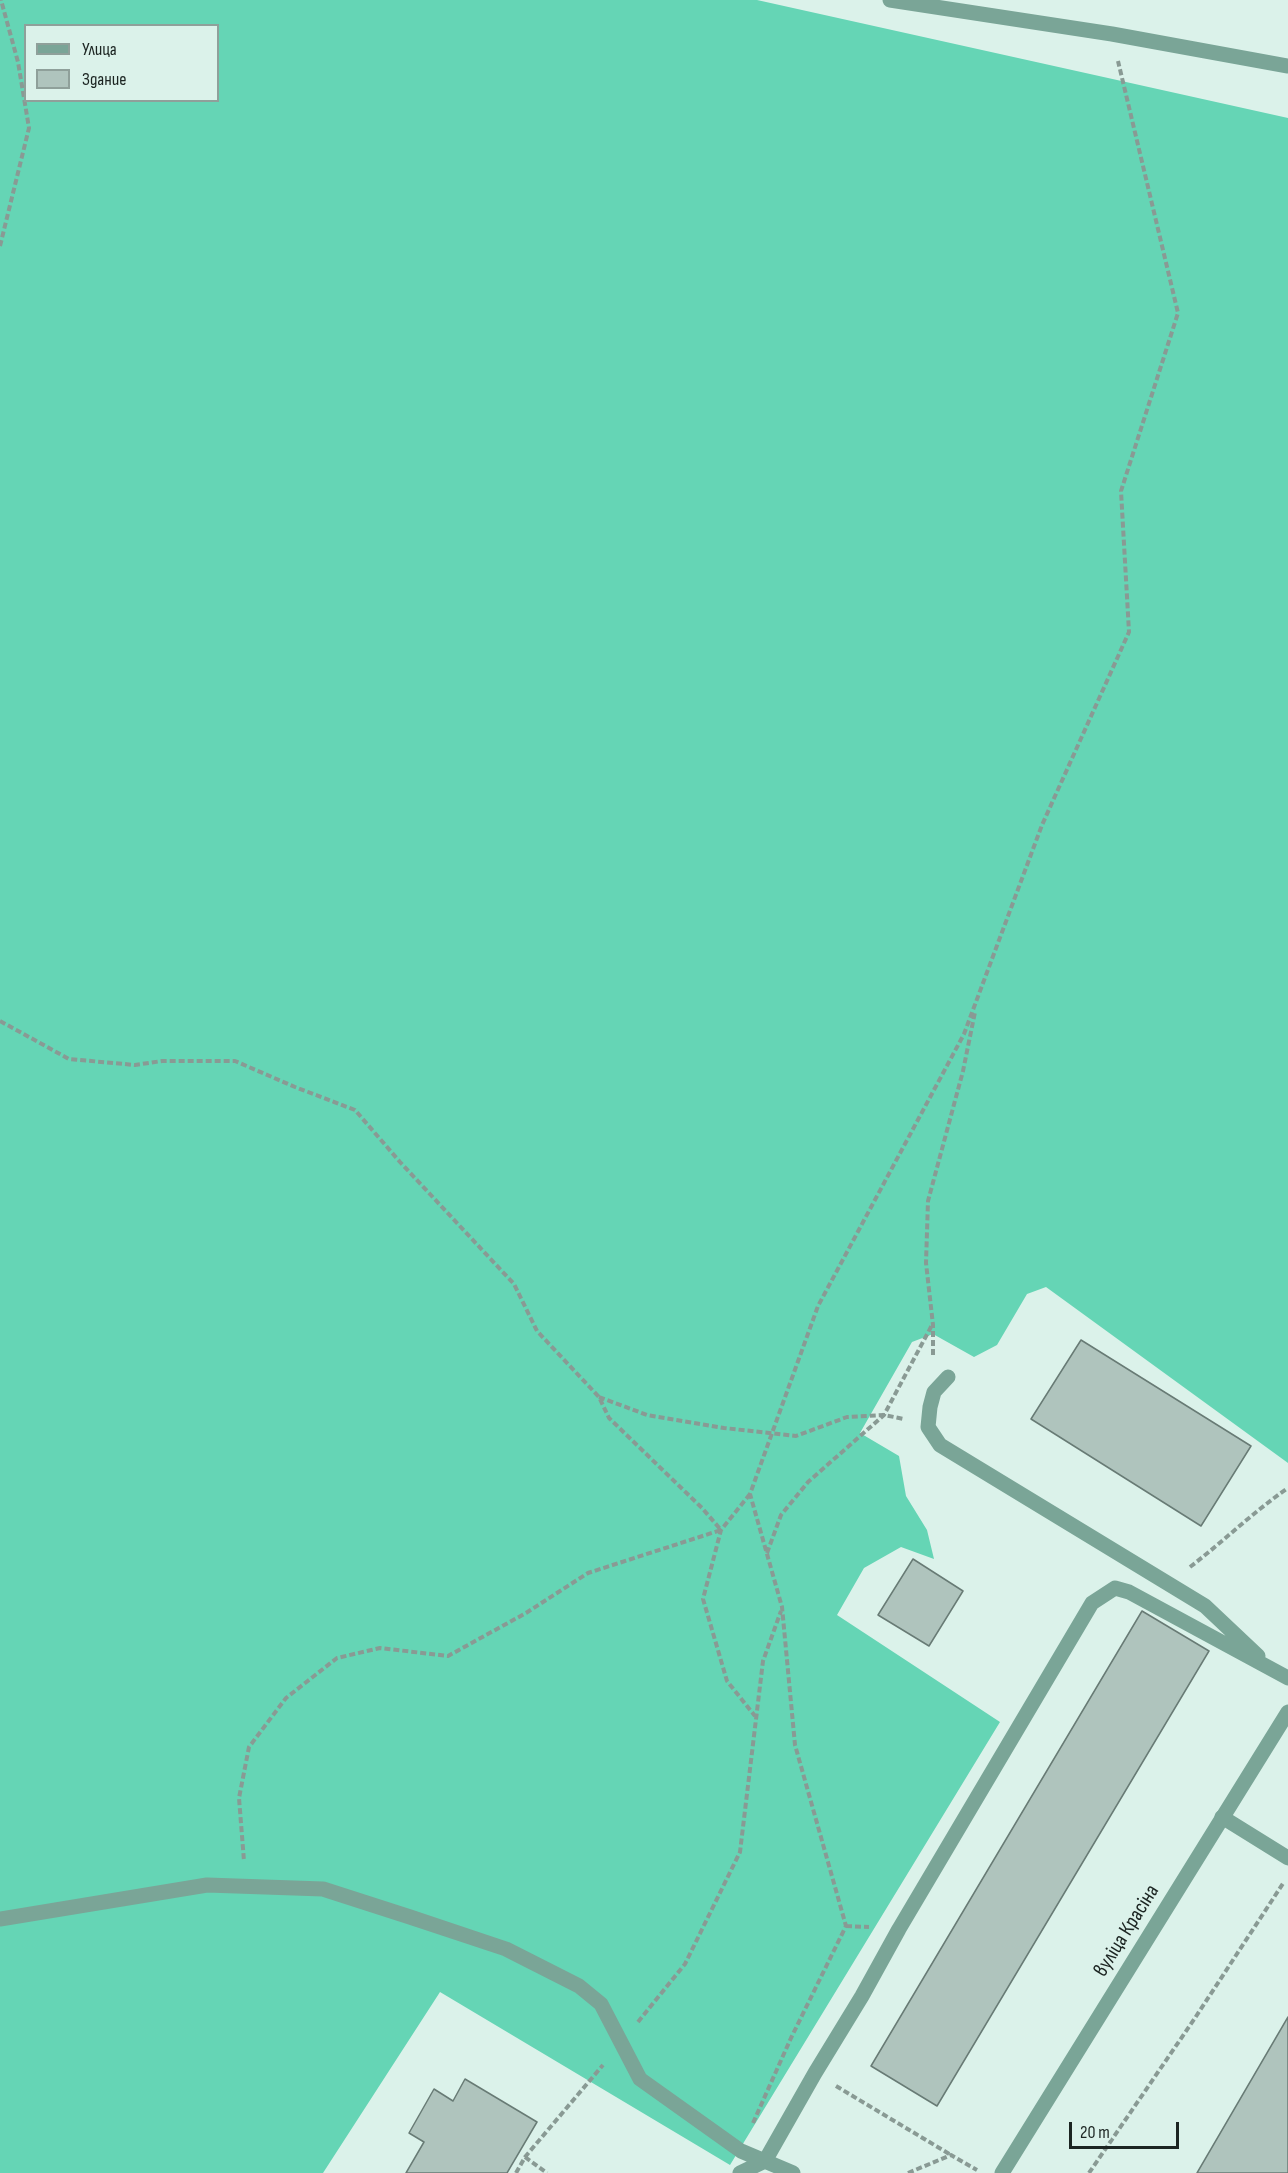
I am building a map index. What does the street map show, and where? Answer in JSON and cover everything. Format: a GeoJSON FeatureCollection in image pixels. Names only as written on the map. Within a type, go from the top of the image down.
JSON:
{"type":"FeatureCollection","features":[{"type":"Feature","properties":{"kind":"street"},"geometry":{"type":"LineString","coordinates":[[890,0],[1112,34],[1288,66]]}},
{"type":"Feature","properties":{"kind":"street"},"geometry":{"type":"LineString","coordinates":[[948,1377],[934,1392],[930,1407],[928,1427],[940,1445],[1205,1606],[1274,1670]]}},
{"type":"Feature","properties":{"kind":"street"},"geometry":{"type":"LineString","coordinates":[[740,2173],[765,2161],[1092,1603],[1115,1588],[1129,1592],[1288,1678]]}},
{"type":"Feature","properties":{"kind":"street","name":"вуліца Красіна"},"geometry":{"type":"LineString","coordinates":[[1002,2173],[1288,1712]]}},
{"type":"Feature","properties":{"kind":"street"},"geometry":{"type":"LineString","coordinates":[[1222,1817],[1288,1858]]}},
{"type":"Feature","properties":{"kind":"street"},"geometry":{"type":"LineString","coordinates":[[0,1919],[207,1886],[322,1889],[506,1949],[579,1986],[601,2004],[640,2079],[741,2151],[793,2173]]}},
{"type":"Feature","properties":{"kind":"path"},"geometry":{"type":"LineString","coordinates":[[1,0],[18,62],[24,98]]}},
{"type":"Feature","properties":{"kind":"path"},"geometry":{"type":"LineString","coordinates":[[755,1717],[727,1681],[703,1599],[721,1530],[750,1494],[818,1306],[964,1034],[1042,825],[1129,632],[1121,491],[1178,313],[1112,34]]}},
{"type":"Feature","properties":{"kind":"path"},"geometry":{"type":"LineString","coordinates":[[0,246],[29,128],[25,102]]}},
{"type":"Feature","properties":{"kind":"path"},"geometry":{"type":"LineString","coordinates":[[933,1360],[933,1325],[926,1263],[928,1201],[963,1071],[977,999]]}},
{"type":"Feature","properties":{"kind":"path"},"geometry":{"type":"LineString","coordinates":[[0,1021],[69,1059],[135,1065],[162,1060],[235,1061],[295,1088],[355,1110],[400,1162],[514,1284],[537,1331],[599,1397],[609,1418],[702,1508],[721,1530]]}},
{"type":"Feature","properties":{"kind":"path"},"geometry":{"type":"LineString","coordinates":[[767,1554],[781,1515],[808,1482],[884,1414],[933,1325]]}},
{"type":"Feature","properties":{"kind":"path"},"geometry":{"type":"LineString","coordinates":[[599,1397],[647,1414],[724,1428],[796,1437],[847,1417],[884,1414],[897,1416]]}},
{"type":"Feature","properties":{"kind":"path"},"geometry":{"type":"LineString","coordinates":[[1161,1579],[1191,1566],[1254,1512],[1288,1488]]}},
{"type":"Feature","properties":{"kind":"path"},"geometry":{"type":"LineString","coordinates":[[741,2151],[791,2038],[846,1926],[795,1745],[782,1607],[750,1494]]}},
{"type":"Feature","properties":{"kind":"path"},"geometry":{"type":"LineString","coordinates":[[246,1887],[239,1798],[249,1747],[286,1698],[338,1658],[380,1648],[448,1656],[526,1613],[588,1573],[721,1530]]}},
{"type":"Feature","properties":{"kind":"path"},"geometry":{"type":"LineString","coordinates":[[516,2173],[525,2157],[685,1964],[740,1852],[763,1661],[782,1607]]}},
{"type":"Feature","properties":{"kind":"path"},"geometry":{"type":"LineString","coordinates":[[1089,2173],[1195,2018],[1288,1875]]}},
{"type":"Feature","properties":{"kind":"path"},"geometry":{"type":"LineString","coordinates":[[815,2073],[983,2173]]}},
{"type":"Feature","properties":{"kind":"path"},"geometry":{"type":"LineString","coordinates":[[908,2173],[951,2154]]}},
{"type":"Feature","properties":{"kind":"path"},"geometry":{"type":"LineString","coordinates":[[525,2157],[547,2173]]}},
{"type":"Feature","properties":{"kind":"green space"},"geometry":{"type":"Polygon","coordinates":[[[0,0],[757,0],[1288,118],[1288,1463],[1046,1287],[1027,1294],[997,1345],[974,1357],[933,1334],[912,1342],[860,1433],[899,1456],[906,1496],[927,1530],[934,1559],[901,1547],[864,1568],[837,1615],[1000,1722],[730,2165],[440,1992],[323,2173],[0,2173],[0,0]]]}},
{"type":"Feature","properties":{"kind":"building"},"geometry":{"type":"Polygon","coordinates":[[[1081,1340],[1251,1446],[1201,1526],[1031,1419],[1081,1340]]]}},
{"type":"Feature","properties":{"kind":"building"},"geometry":{"type":"Polygon","coordinates":[[[913,1559],[963,1591],[929,1646],[878,1615],[913,1559]]]}},
{"type":"Feature","properties":{"kind":"building"},"geometry":{"type":"Polygon","coordinates":[[[1142,1611],[1209,1651],[937,2106],[871,2066],[1142,1611]]]}},
{"type":"Feature","properties":{"kind":"building"},"geometry":{"type":"Polygon","coordinates":[[[1288,2017],[1288,2173],[1197,2173],[1288,2017]]]}},
{"type":"Feature","properties":{"kind":"building"},"geometry":{"type":"Polygon","coordinates":[[[465,2079],[537,2122],[507,2173],[406,2173],[424,2142],[409,2133],[434,2089],[453,2101],[465,2079]]]}}]}
